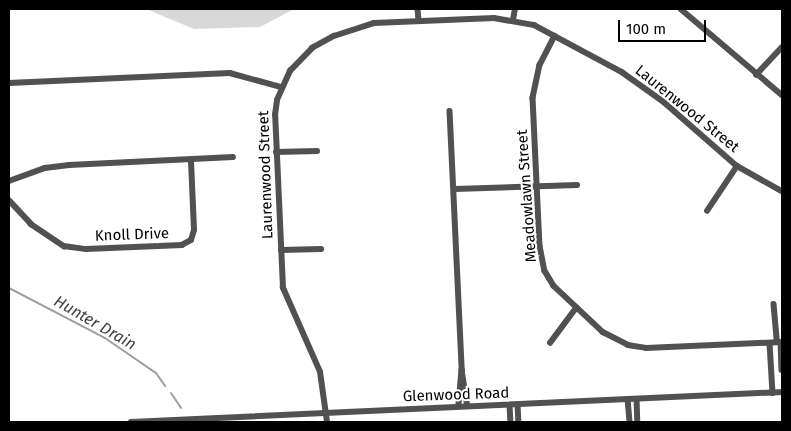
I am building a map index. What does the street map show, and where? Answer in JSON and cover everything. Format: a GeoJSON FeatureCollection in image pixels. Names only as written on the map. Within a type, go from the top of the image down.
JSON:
{"type":"FeatureCollection","features":[{"type":"Feature","properties":{"kind":"street"},"geometry":{"type":"LineString","coordinates":[[418,9],[419,21]]}},
{"type":"Feature","properties":{"kind":"street"},"geometry":{"type":"LineString","coordinates":[[513,20],[515,9]]}},
{"type":"Feature","properties":{"kind":"street"},"geometry":{"type":"LineString","coordinates":[[680,9],[782,95]]}},
{"type":"Feature","properties":{"kind":"street","name":"Laurenwood Street"},"geometry":{"type":"LineString","coordinates":[[327,422],[320,372],[285,298],[275,116],[281,87],[302,56],[334,36],[367,24],[419,21],[513,20],[555,36],[640,84],[738,166],[782,191]]}},
{"type":"Feature","properties":{"kind":"street","name":"Meadowlawn Street"},"geometry":{"type":"LineString","coordinates":[[555,36],[540,65],[533,91],[537,185],[544,265],[554,286],[610,337],[637,347],[778,342]]}},
{"type":"Feature","properties":{"kind":"street"},"geometry":{"type":"LineString","coordinates":[[756,75],[782,47]]}},
{"type":"Feature","properties":{"kind":"street"},"geometry":{"type":"LineString","coordinates":[[9,83],[230,73],[281,87]]}},
{"type":"Feature","properties":{"kind":"street"},"geometry":{"type":"LineString","coordinates":[[450,111],[462,370],[459,407]]}},
{"type":"Feature","properties":{"kind":"street"},"geometry":{"type":"LineString","coordinates":[[276,152],[317,151]]}},
{"type":"Feature","properties":{"kind":"street"},"geometry":{"type":"LineString","coordinates":[[9,181],[45,168],[69,165],[232,157]]}},
{"type":"Feature","properties":{"kind":"street","name":"Knoll Drive"},"geometry":{"type":"LineString","coordinates":[[9,200],[31,224],[64,246],[86,249],[182,245],[191,240],[194,230],[192,160]]}},
{"type":"Feature","properties":{"kind":"street"},"geometry":{"type":"LineString","coordinates":[[707,211],[738,166]]}},
{"type":"Feature","properties":{"kind":"street"},"geometry":{"type":"LineString","coordinates":[[455,189],[577,185]]}},
{"type":"Feature","properties":{"kind":"street"},"geometry":{"type":"LineString","coordinates":[[281,250],[321,249]]}},
{"type":"Feature","properties":{"kind":"street"},"geometry":{"type":"LineString","coordinates":[[774,304],[782,370]]}},
{"type":"Feature","properties":{"kind":"street"},"geometry":{"type":"LineString","coordinates":[[550,343],[576,308]]}},
{"type":"Feature","properties":{"kind":"street"},"geometry":{"type":"LineString","coordinates":[[773,393],[778,342]]}},
{"type":"Feature","properties":{"kind":"street"},"geometry":{"type":"LineString","coordinates":[[462,370],[468,406]]}},
{"type":"Feature","properties":{"kind":"street","name":"Glenwood Road"},"geometry":{"type":"LineString","coordinates":[[131,422],[782,392]]}},
{"type":"Feature","properties":{"kind":"street"},"geometry":{"type":"LineString","coordinates":[[628,399],[630,422]]}},
{"type":"Feature","properties":{"kind":"street"},"geometry":{"type":"LineString","coordinates":[[637,399],[638,422]]}},
{"type":"Feature","properties":{"kind":"street"},"geometry":{"type":"LineString","coordinates":[[510,405],[511,422]]}},
{"type":"Feature","properties":{"kind":"street"},"geometry":{"type":"LineString","coordinates":[[518,405],[519,422]]}},
{"type":"Feature","properties":{"kind":"shaded area"},"geometry":{"type":"Polygon","coordinates":[[[146,9],[294,9],[260,27],[194,29],[146,9]]]}},
{"type":"Feature","properties":{"kind":"waterway","name":"Hunter Drain"},"geometry":{"type":"LineString","coordinates":[[9,288],[105,338],[156,373],[165,386]]}},
{"type":"Feature","properties":{"kind":"waterway","name":"Hunter Drain"},"geometry":{"type":"LineString","coordinates":[[171,393],[181,408]]}}]}
